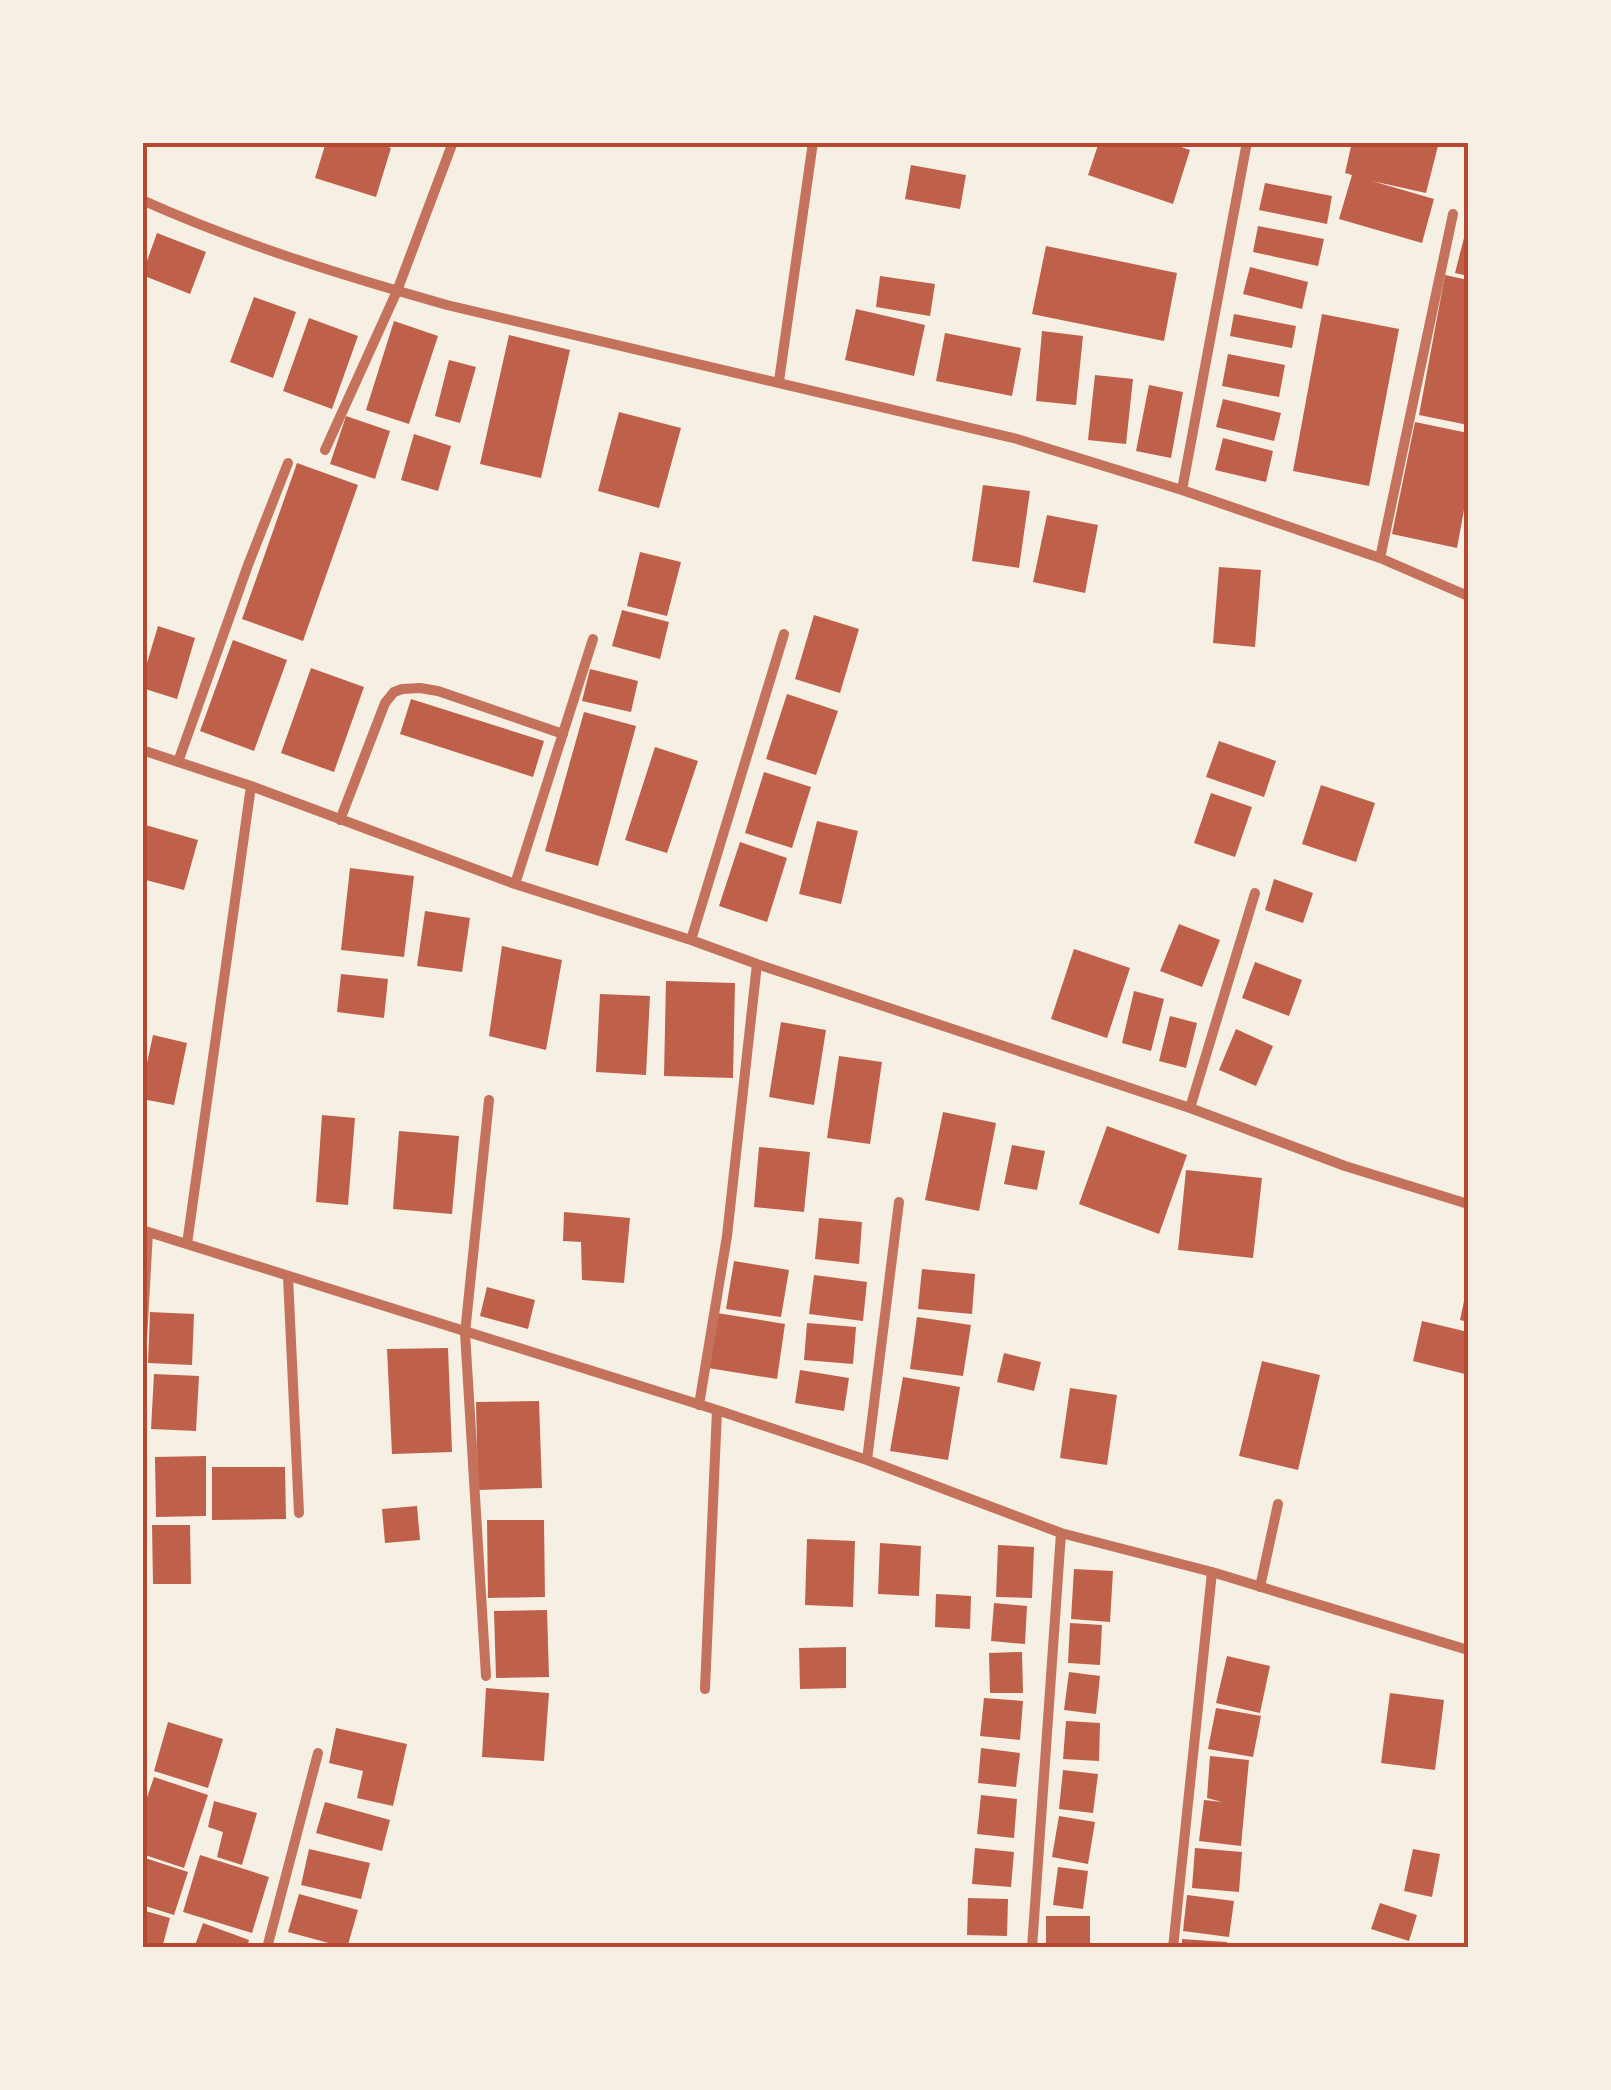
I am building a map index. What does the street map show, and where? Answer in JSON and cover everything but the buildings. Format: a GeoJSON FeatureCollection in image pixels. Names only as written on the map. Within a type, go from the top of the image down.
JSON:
{"type":"FeatureCollection","features":[{"type":"Feature","properties":{"kind":"street"},"geometry":{"type":"LineString","coordinates":[[326,450],[397,291],[454,142]]}},
{"type":"Feature","properties":{"kind":"street"},"geometry":{"type":"LineString","coordinates":[[779,381],[813,142]]}},
{"type":"Feature","properties":{"kind":"street"},"geometry":{"type":"LineString","coordinates":[[1182,490],[1248,142]]}},
{"type":"Feature","properties":{"kind":"street"},"geometry":{"type":"LineString","coordinates":[[142,200],[228,236],[397,291],[1017,439],[1380,558],[1468,596]]}},
{"type":"Feature","properties":{"kind":"street"},"geometry":{"type":"LineString","coordinates":[[1380,558],[1453,214]]}},
{"type":"Feature","properties":{"kind":"street"},"geometry":{"type":"LineString","coordinates":[[178,762],[288,463]]}},
{"type":"Feature","properties":{"kind":"street"},"geometry":{"type":"LineString","coordinates":[[691,940],[784,634]]}},
{"type":"Feature","properties":{"kind":"street"},"geometry":{"type":"LineString","coordinates":[[515,884],[593,639]]}},
{"type":"Feature","properties":{"kind":"street"},"geometry":{"type":"LineString","coordinates":[[340,820],[385,703],[394,692],[412,687],[438,691],[563,734]]}},
{"type":"Feature","properties":{"kind":"street"},"geometry":{"type":"LineString","coordinates":[[142,750],[515,884],[1190,1108],[1345,1166],[1468,1204]]}},
{"type":"Feature","properties":{"kind":"street"},"geometry":{"type":"LineString","coordinates":[[187,1244],[251,786]]}},
{"type":"Feature","properties":{"kind":"street"},"geometry":{"type":"LineString","coordinates":[[1190,1108],[1254,893]]}},
{"type":"Feature","properties":{"kind":"street"},"geometry":{"type":"LineString","coordinates":[[699,1405],[727,1236],[757,964]]}},
{"type":"Feature","properties":{"kind":"street"},"geometry":{"type":"LineString","coordinates":[[486,1676],[465,1333],[489,1100]]}},
{"type":"Feature","properties":{"kind":"street"},"geometry":{"type":"LineString","coordinates":[[867,1460],[899,1202]]}},
{"type":"Feature","properties":{"kind":"street"},"geometry":{"type":"LineString","coordinates":[[142,1340],[145,1231],[716,1410],[867,1460],[1061,1534],[1212,1572],[1468,1650]]}},
{"type":"Feature","properties":{"kind":"street"},"geometry":{"type":"LineString","coordinates":[[288,1276],[300,1512]]}},
{"type":"Feature","properties":{"kind":"street"},"geometry":{"type":"LineString","coordinates":[[705,1690],[716,1410]]}},
{"type":"Feature","properties":{"kind":"street"},"geometry":{"type":"LineString","coordinates":[[1260,1587],[1278,1504]]}},
{"type":"Feature","properties":{"kind":"street"},"geometry":{"type":"LineString","coordinates":[[1032,1948],[1061,1534]]}},
{"type":"Feature","properties":{"kind":"street"},"geometry":{"type":"LineString","coordinates":[[1174,1948],[1212,1572]]}},
{"type":"Feature","properties":{"kind":"street"},"geometry":{"type":"LineString","coordinates":[[267,1948],[318,1753]]}}]}
